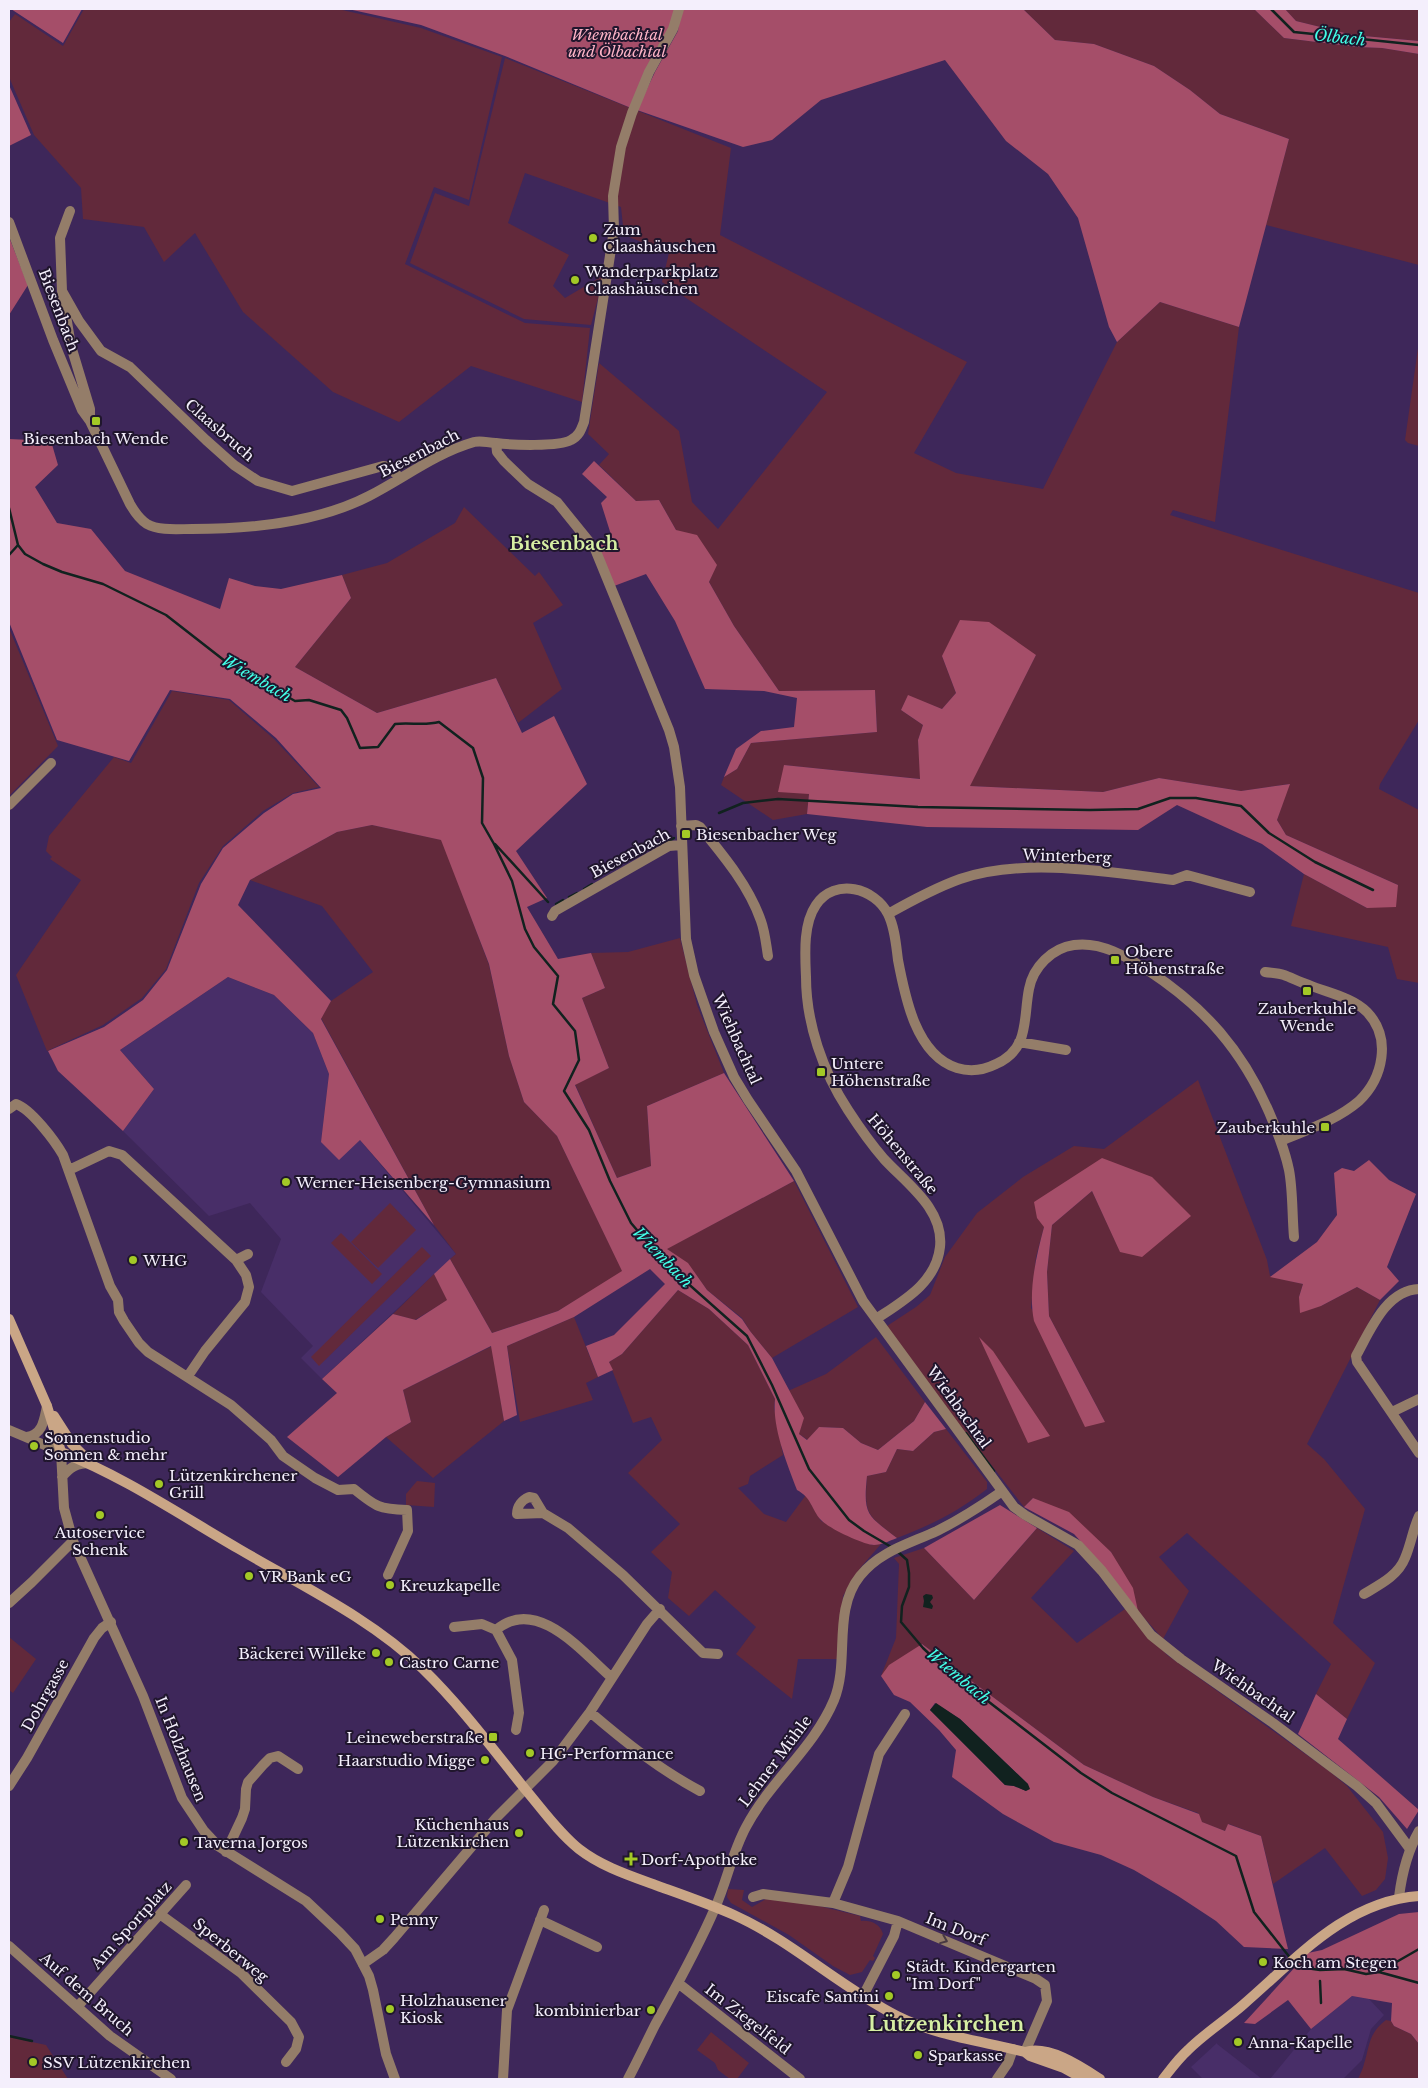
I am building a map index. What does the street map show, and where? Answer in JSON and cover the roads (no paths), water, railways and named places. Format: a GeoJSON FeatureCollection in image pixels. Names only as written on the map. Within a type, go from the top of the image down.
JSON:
{"type":"FeatureCollection","features":[{"type":"Feature","properties":{"kind":"main road"},"geometry":{"type":"LineString","coordinates":[[9,1319],[47,1406],[60,1452],[90,1463],[359,1620],[399,1648],[422,1668],[464,1713],[554,1824],[588,1855],[609,1867],[749,1922],[897,2016],[938,2033],[1013,2050],[1025,2052],[1034,2050],[1054,2055],[1083,2068],[1100,2079]]}},
{"type":"Feature","properties":{"kind":"main road"},"geometry":{"type":"LineString","coordinates":[[47,1406],[72,1444],[90,1463]]}},
{"type":"Feature","properties":{"kind":"main road"},"geometry":{"type":"LineString","coordinates":[[1163,2079],[1187,2050],[1333,1928],[1382,1902],[1399,1897],[1419,1896]]}},
{"type":"Feature","properties":{"kind":"main road"},"geometry":{"type":"LineString","coordinates":[[1025,2052],[1030,2056],[1064,2068],[1084,2079]]}},
{"type":"Feature","properties":{"kind":"street"},"geometry":{"type":"LineString","coordinates":[[496,443],[544,444],[566,442],[574,439],[580,432],[584,422],[614,230],[614,188],[622,147],[632,113],[649,72],[674,29],[679,9]]}},
{"type":"Feature","properties":{"kind":"street","name":"Claasbruch"},"geometry":{"type":"LineString","coordinates":[[70,211],[60,238],[62,290],[71,346],[90,409],[90,421]]}},
{"type":"Feature","properties":{"kind":"street","name":"Biesenbach"},"geometry":{"type":"LineString","coordinates":[[9,222],[53,340],[82,410],[90,421],[130,504],[138,516],[148,524],[161,528],[228,529],[280,523],[331,511],[369,497],[400,478],[461,446],[483,441],[496,443],[497,452],[504,461],[528,484],[557,502],[595,548],[669,730],[674,747],[680,786],[681,845],[669,846],[555,911],[552,916]]}},
{"type":"Feature","properties":{"kind":"street","name":"Claasbruch"},"geometry":{"type":"LineString","coordinates":[[62,290],[78,321],[101,351],[130,367],[234,465],[258,481],[292,491],[383,466],[389,467],[400,478]]}},
{"type":"Feature","properties":{"kind":"street"},"geometry":{"type":"LineString","coordinates":[[9,804],[51,763]]}},
{"type":"Feature","properties":{"kind":"street"},"geometry":{"type":"LineString","coordinates":[[681,826],[696,825],[700,827],[731,865],[756,908],[768,956]]}},
{"type":"Feature","properties":{"kind":"street","name":"Wiehbachtal"},"geometry":{"type":"LineString","coordinates":[[681,845],[688,946],[694,975],[714,1032],[734,1077],[796,1170],[852,1281],[876,1319],[1001,1492],[1025,1516],[1078,1545],[1091,1558],[1151,1635],[1299,1743],[1376,1803],[1410,1848]]}},
{"type":"Feature","properties":{"kind":"street","name":"Winterberg"},"geometry":{"type":"LineString","coordinates":[[888,914],[920,895],[962,878],[1008,869],[1068,868],[1173,880],[1187,875],[1250,892]]}},
{"type":"Feature","properties":{"kind":"street","name":"Höhenstraße"},"geometry":{"type":"LineString","coordinates":[[876,1319],[921,1287],[935,1268],[940,1247],[940,1233],[936,1218],[926,1202],[884,1158],[848,1110],[826,1069],[811,1021],[806,987],[807,934],[811,916],[817,904],[825,896],[840,889],[854,888],[869,893],[878,900],[888,914],[893,926],[902,978],[914,1020],[932,1052],[945,1063],[959,1068],[974,1070],[987,1068],[1001,1062],[1012,1054],[1026,1024],[1029,987],[1034,972],[1054,951],[1073,945],[1094,945],[1115,952],[1173,987],[1191,1001],[1223,1035],[1242,1059],[1257,1085],[1281,1141],[1290,1172],[1294,1237]]}},
{"type":"Feature","properties":{"kind":"street"},"geometry":{"type":"LineString","coordinates":[[1265,972],[1282,974],[1353,1002],[1367,1012],[1376,1023],[1383,1043],[1382,1060],[1375,1079],[1360,1100],[1323,1123],[1281,1141]]}},
{"type":"Feature","properties":{"kind":"street"},"geometry":{"type":"LineString","coordinates":[[1019,1042],[1066,1050]]}},
{"type":"Feature","properties":{"kind":"street"},"geometry":{"type":"LineString","coordinates":[[9,1109],[16,1104],[23,1108],[56,1143],[69,1170],[110,1286],[118,1300],[120,1312],[139,1343],[148,1352],[232,1405],[271,1440],[283,1456],[315,1478],[338,1490],[354,1489],[376,1507],[407,1510],[408,1531],[388,1575]]}},
{"type":"Feature","properties":{"kind":"street"},"geometry":{"type":"LineString","coordinates":[[69,1170],[109,1151],[122,1155],[242,1267],[247,1281],[248,1293],[246,1302],[205,1351],[188,1376]]}},
{"type":"Feature","properties":{"kind":"street"},"geometry":{"type":"LineString","coordinates":[[236,1260],[248,1254]]}},
{"type":"Feature","properties":{"kind":"street"},"geometry":{"type":"LineString","coordinates":[[1419,1289],[1408,1291],[1392,1300],[1382,1310],[1356,1356],[1357,1362],[1419,1453]]}},
{"type":"Feature","properties":{"kind":"street"},"geometry":{"type":"LineString","coordinates":[[1392,1412],[1419,1400]]}},
{"type":"Feature","properties":{"kind":"street"},"geometry":{"type":"LineString","coordinates":[[27,1437],[37,1433],[41,1428],[47,1406]]}},
{"type":"Feature","properties":{"kind":"street"},"geometry":{"type":"LineString","coordinates":[[9,1430],[60,1452]]}},
{"type":"Feature","properties":{"kind":"street","name":"In Holzhausen"},"geometry":{"type":"LineString","coordinates":[[60,1452],[64,1508],[73,1541],[144,1696],[182,1798],[204,1831],[226,1852],[306,1901],[348,1940],[363,1964],[373,1990],[381,2032],[394,2079]]}},
{"type":"Feature","properties":{"kind":"street"},"geometry":{"type":"LineString","coordinates":[[62,1477],[71,1467],[77,1464],[90,1463]]}},
{"type":"Feature","properties":{"kind":"street","name":"Lehner Mühle"},"geometry":{"type":"LineString","coordinates":[[628,2079],[715,1908],[730,1862],[745,1827],[765,1797],[812,1739],[835,1698],[842,1669],[844,1613],[848,1597],[859,1576],[893,1549],[936,1531],[1001,1492]]}},
{"type":"Feature","properties":{"kind":"street"},"geometry":{"type":"LineString","coordinates":[[543,1513],[568,1528],[623,1575],[703,1653],[718,1654]]}},
{"type":"Feature","properties":{"kind":"street"},"geometry":{"type":"LineString","coordinates":[[1364,1594],[1384,1582],[1400,1568],[1405,1560],[1419,1516]]}},
{"type":"Feature","properties":{"kind":"street"},"geometry":{"type":"LineString","coordinates":[[9,1603],[73,1541]]}},
{"type":"Feature","properties":{"kind":"street"},"geometry":{"type":"LineString","coordinates":[[363,1964],[383,1950],[496,1818],[553,1761],[590,1712],[647,1624],[660,1609]]}},
{"type":"Feature","properties":{"kind":"street"},"geometry":{"type":"LineString","coordinates":[[496,1630],[512,1621],[520,1620],[538,1621],[548,1625],[612,1678]]}},
{"type":"Feature","properties":{"kind":"street","name":"Dohrgasse"},"geometry":{"type":"LineString","coordinates":[[9,1786],[27,1758],[94,1638],[102,1628],[111,1622]]}},
{"type":"Feature","properties":{"kind":"street"},"geometry":{"type":"LineString","coordinates":[[454,1627],[482,1624],[496,1630],[512,1660],[519,1712],[516,1730]]}},
{"type":"Feature","properties":{"kind":"street"},"geometry":{"type":"LineString","coordinates":[[590,1712],[629,1746],[668,1774],[700,1790]]}},
{"type":"Feature","properties":{"kind":"street"},"geometry":{"type":"LineString","coordinates":[[833,1903],[848,1867],[879,1754],[905,1714]]}},
{"type":"Feature","properties":{"kind":"street"},"geometry":{"type":"LineString","coordinates":[[226,1852],[245,1809],[246,1789],[256,1772],[270,1758],[278,1756],[298,1769]]}},
{"type":"Feature","properties":{"kind":"street"},"geometry":{"type":"LineString","coordinates":[[1399,1897],[1404,1866],[1410,1848],[1419,1831]]}},
{"type":"Feature","properties":{"kind":"street","name":"Am Sportplatz"},"geometry":{"type":"LineString","coordinates":[[78,2006],[186,1885]]}},
{"type":"Feature","properties":{"kind":"street","name":"Im Dorf"},"geometry":{"type":"LineString","coordinates":[[753,1896],[763,1894],[833,1903],[898,1921],[1036,1979],[1045,1985],[1047,1990],[1046,2006],[1025,2052]]}},
{"type":"Feature","properties":{"kind":"street","name":"Sperberweg"},"geometry":{"type":"LineString","coordinates":[[161,1915],[241,1973],[291,2022],[298,2037],[296,2048],[286,2062]]}},
{"type":"Feature","properties":{"kind":"street"},"geometry":{"type":"LineString","coordinates":[[503,2079],[507,2010],[542,1915],[597,1947]]}},
{"type":"Feature","properties":{"kind":"street"},"geometry":{"type":"LineString","coordinates":[[863,1996],[894,1936],[898,1921]]}},
{"type":"Feature","properties":{"kind":"street","name":"Auf dem Bruch"},"geometry":{"type":"LineString","coordinates":[[9,1946],[110,2036],[171,2079]]}},
{"type":"Feature","properties":{"kind":"street","name":"Im Ziegelfeld"},"geometry":{"type":"LineString","coordinates":[[678,1983],[796,2078]]}},
{"type":"Feature","properties":{"kind":"street"},"geometry":{"type":"LineString","coordinates":[[997,2079],[1013,2050]]}},
{"type":"Feature","properties":{"kind":"waterway","name":"Ölbach"},"geometry":{"type":"LineString","coordinates":[[1271,9],[1294,32],[1419,45]]}},
{"type":"Feature","properties":{"kind":"waterway","name":"Wiembach"},"geometry":{"type":"LineString","coordinates":[[9,508],[18,545],[25,554],[62,572],[103,584],[166,615],[225,661],[295,701],[309,700],[341,710],[347,718],[360,748],[378,747],[395,724],[439,722],[473,748],[483,778],[482,823],[512,881],[525,929],[534,947],[558,976],[553,1004],[575,1031],[579,1060],[564,1091],[589,1130],[610,1181],[631,1223],[666,1264],[747,1336],[772,1385],[809,1469],[849,1520],[893,1548]]}},
{"type":"Feature","properties":{"kind":"waterway"},"geometry":{"type":"LineString","coordinates":[[9,555],[18,545]]}},
{"type":"Feature","properties":{"kind":"waterway"},"geometry":{"type":"LineString","coordinates":[[719,813],[743,803],[778,799],[918,807],[1090,810],[1138,809],[1170,798],[1196,798],[1241,806],[1269,833],[1315,862],[1373,890]]}},
{"type":"Feature","properties":{"kind":"waterway"},"geometry":{"type":"LineString","coordinates":[[666,843],[674,838]]}},
{"type":"Feature","properties":{"kind":"waterway"},"geometry":{"type":"LineString","coordinates":[[495,844],[548,902]]}},
{"type":"Feature","properties":{"kind":"waterway"},"geometry":{"type":"LineString","coordinates":[[584,889],[592,884]]}},
{"type":"Feature","properties":{"kind":"waterway"},"geometry":{"type":"LineString","coordinates":[[569,897],[577,893]]}},
{"type":"Feature","properties":{"kind":"waterway"},"geometry":{"type":"LineString","coordinates":[[556,904],[563,900]]}},
{"type":"Feature","properties":{"kind":"waterway"},"geometry":{"type":"LineString","coordinates":[[966,1433],[994,1471]]}},
{"type":"Feature","properties":{"kind":"waterway","name":"Wiembach"},"geometry":{"type":"LineString","coordinates":[[897,1551],[907,1560],[909,1573],[909,1587],[902,1606],[901,1622],[923,1648],[941,1665],[1081,1773],[1112,1793],[1236,1856],[1254,1912],[1291,1959]]}},
{"type":"Feature","properties":{"kind":"waterway"},"geometry":{"type":"LineString","coordinates":[[1379,1972],[1419,1949]]}},
{"type":"Feature","properties":{"kind":"waterway","name":"Wiembach"},"geometry":{"type":"LineString","coordinates":[[1295,1963],[1299,1967],[1320,1970],[1344,1969],[1366,1974],[1379,1972],[1419,1983]]}},
{"type":"Feature","properties":{"kind":"waterway"},"geometry":{"type":"LineString","coordinates":[[1320,1981],[1321,2003]]}},
{"type":"Feature","properties":{"kind":"waterway"},"geometry":{"type":"LineString","coordinates":[[9,2036],[32,2041]]}},
{"type":"Feature","properties":{"kind":"place","name":"Zum Claashäuschen"},"geometry":{"type":"Point","coordinates":[593,238]}},
{"type":"Feature","properties":{"kind":"place","name":"Wanderparkplatz Claashäuschen"},"geometry":{"type":"Point","coordinates":[575,280]}},
{"type":"Feature","properties":{"kind":"place","name":"Biesenbach Wende"},"geometry":{"type":"Point","coordinates":[96,421]}},
{"type":"Feature","properties":{"kind":"place","name":"Biesenbacher Weg"},"geometry":{"type":"Point","coordinates":[686,834]}},
{"type":"Feature","properties":{"kind":"place","name":"Obere Höhenstraße"},"geometry":{"type":"Point","coordinates":[1115,960]}},
{"type":"Feature","properties":{"kind":"place","name":"Zauberkuhle Wende"},"geometry":{"type":"Point","coordinates":[1307,991]}},
{"type":"Feature","properties":{"kind":"place","name":"Untere Höhenstraße"},"geometry":{"type":"Point","coordinates":[821,1072]}},
{"type":"Feature","properties":{"kind":"place","name":"Zauberkuhle"},"geometry":{"type":"Point","coordinates":[1325,1127]}},
{"type":"Feature","properties":{"kind":"place","name":"Werner-Heisenberg-Gymnasium"},"geometry":{"type":"Point","coordinates":[286,1182]}},
{"type":"Feature","properties":{"kind":"place","name":"WHG"},"geometry":{"type":"Point","coordinates":[133,1260]}},
{"type":"Feature","properties":{"kind":"place","name":"Sonnenstudio Sonnen & mehr"},"geometry":{"type":"Point","coordinates":[34,1446]}},
{"type":"Feature","properties":{"kind":"place","name":"Lützenkirchener Grill"},"geometry":{"type":"Point","coordinates":[159,1484]}},
{"type":"Feature","properties":{"kind":"place","name":"Autoservice Schenk"},"geometry":{"type":"Point","coordinates":[100,1515]}},
{"type":"Feature","properties":{"kind":"place","name":"VR Bank eG"},"geometry":{"type":"Point","coordinates":[249,1576]}},
{"type":"Feature","properties":{"kind":"place","name":"Kreuzkapelle"},"geometry":{"type":"Point","coordinates":[390,1585]}},
{"type":"Feature","properties":{"kind":"place","name":"Bäckerei Willeke"},"geometry":{"type":"Point","coordinates":[376,1653]}},
{"type":"Feature","properties":{"kind":"place","name":"Castro Carne"},"geometry":{"type":"Point","coordinates":[389,1662]}},
{"type":"Feature","properties":{"kind":"place","name":"Leineweberstraße"},"geometry":{"type":"Point","coordinates":[493,1737]}},
{"type":"Feature","properties":{"kind":"place","name":"HG-Performance"},"geometry":{"type":"Point","coordinates":[530,1753]}},
{"type":"Feature","properties":{"kind":"place","name":"Haarstudio Migge"},"geometry":{"type":"Point","coordinates":[485,1760]}},
{"type":"Feature","properties":{"kind":"place","name":"Küchenhaus Lützenkirchen"},"geometry":{"type":"Point","coordinates":[519,1833]}},
{"type":"Feature","properties":{"kind":"place","name":"Taverna Jorgos"},"geometry":{"type":"Point","coordinates":[184,1842]}},
{"type":"Feature","properties":{"kind":"place","name":"Dorf-Apotheke"},"geometry":{"type":"Point","coordinates":[631,1859]}},
{"type":"Feature","properties":{"kind":"place","name":"Penny"},"geometry":{"type":"Point","coordinates":[380,1919]}},
{"type":"Feature","properties":{"kind":"place","name":"Koch am Stegen"},"geometry":{"type":"Point","coordinates":[1263,1962]}},
{"type":"Feature","properties":{"kind":"place","name":"Städt. Kindergarten \"Im Dorf\""},"geometry":{"type":"Point","coordinates":[896,1975]}},
{"type":"Feature","properties":{"kind":"place","name":"Eiscafe Santini"},"geometry":{"type":"Point","coordinates":[889,1996]}},
{"type":"Feature","properties":{"kind":"place","name":"Holzhausener Kiosk"},"geometry":{"type":"Point","coordinates":[390,2009]}},
{"type":"Feature","properties":{"kind":"place","name":"kombinierbar"},"geometry":{"type":"Point","coordinates":[651,2010]}},
{"type":"Feature","properties":{"kind":"place","name":"Anna-Kapelle"},"geometry":{"type":"Point","coordinates":[1238,2042]}},
{"type":"Feature","properties":{"kind":"place","name":"Sparkasse"},"geometry":{"type":"Point","coordinates":[918,2055]}},
{"type":"Feature","properties":{"kind":"place","name":"SSV Lützenkirchen"},"geometry":{"type":"Point","coordinates":[33,2062]}},
{"type":"Feature","properties":{"kind":"district","name":"Biesenbach"},"geometry":{"type":"Point","coordinates":[564,544]}},
{"type":"Feature","properties":{"kind":"district","name":"Lützenkirchen"},"geometry":{"type":"Point","coordinates":[946,2024]}},
{"type":"Feature","properties":{"kind":"park label","name":"Wiembachtal und Ölbachtal"},"geometry":{"type":"Point","coordinates":[617,42]}}]}
